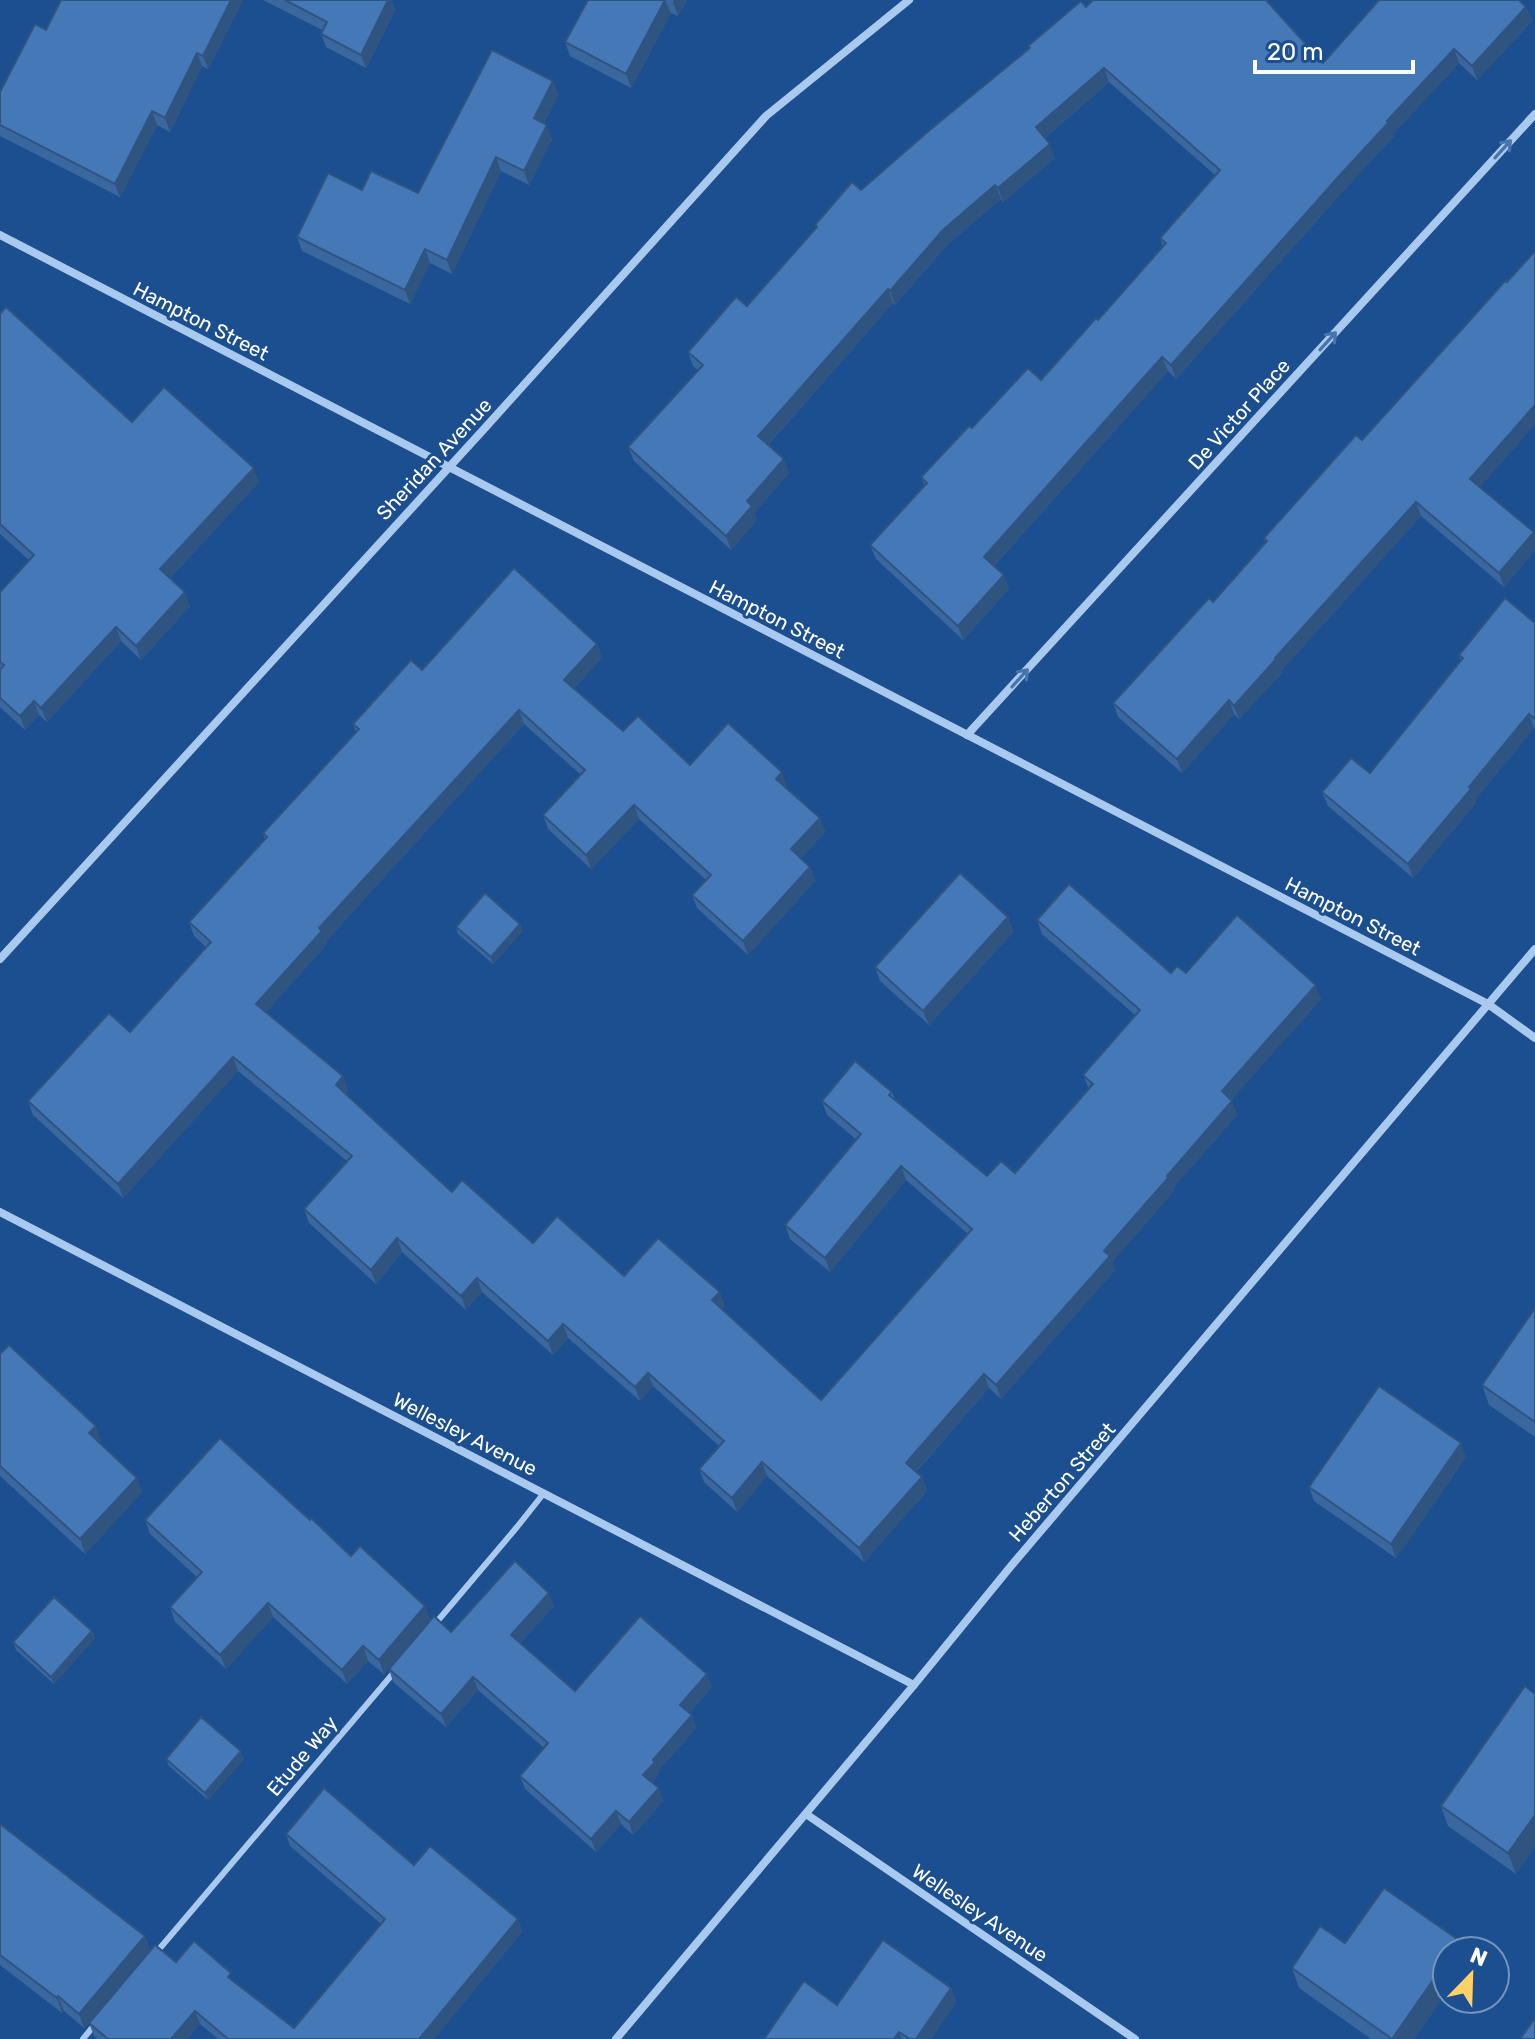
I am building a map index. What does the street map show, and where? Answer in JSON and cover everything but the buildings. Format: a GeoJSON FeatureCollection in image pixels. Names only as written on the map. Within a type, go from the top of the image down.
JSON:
{"type":"FeatureCollection","features":[{"type":"Feature","properties":{"kind":"street","name":"Sheridan Avenue"},"geometry":{"type":"LineString","coordinates":[[0,959],[766,116],[909,0]]}},
{"type":"Feature","properties":{"kind":"street","name":"De Victor Place"},"geometry":{"type":"LineString","coordinates":[[967,735],[1535,114]]}},
{"type":"Feature","properties":{"kind":"street","name":"Hampton Street"},"geometry":{"type":"LineString","coordinates":[[0,235],[1488,1004],[1535,1038]]}},
{"type":"Feature","properties":{"kind":"street","name":"Heberton Street"},"geometry":{"type":"LineString","coordinates":[[616,2039],[1011,1566],[1535,949]]}},
{"type":"Feature","properties":{"kind":"street","name":"Wellesley Avenue"},"geometry":{"type":"LineString","coordinates":[[0,1212],[914,1685]]}},
{"type":"Feature","properties":{"kind":"street","name":"Wellesley Avenue"},"geometry":{"type":"LineString","coordinates":[[806,1814],[1135,2039]]}},
{"type":"Feature","properties":{"kind":"lane"},"geometry":{"type":"LineString","coordinates":[[435,1624],[544,1493]]}},
{"type":"Feature","properties":{"kind":"lane","name":"Etude Way"},"geometry":{"type":"LineString","coordinates":[[145,1966],[404,1661]]}},
{"type":"Feature","properties":{"kind":"lane"},"geometry":{"type":"LineString","coordinates":[[83,2039],[104,2015]]}}]}
